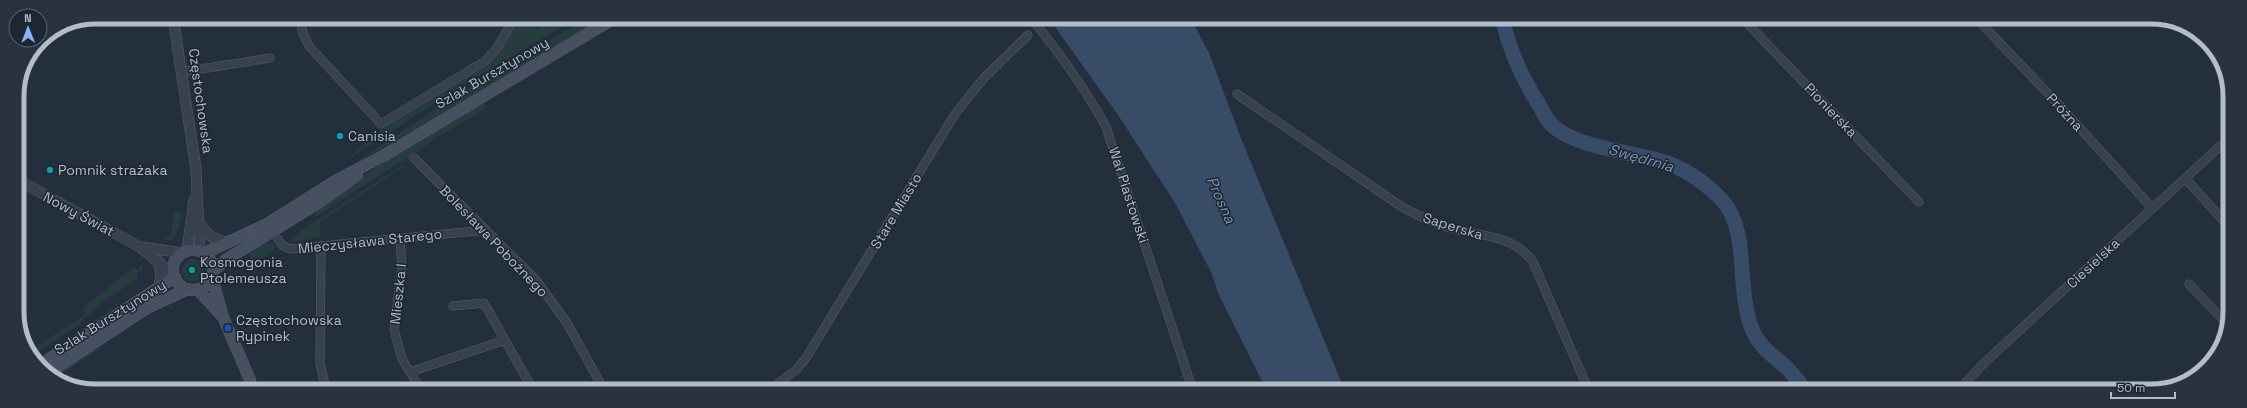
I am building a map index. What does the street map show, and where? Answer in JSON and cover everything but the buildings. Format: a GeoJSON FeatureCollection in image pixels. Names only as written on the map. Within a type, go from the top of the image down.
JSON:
{"type":"FeatureCollection","features":[{"type":"Feature","properties":{"kind":"main road","name":"Szlak Bursztynowy"},"geometry":{"type":"LineString","coordinates":[[212,274],[231,257],[336,181],[383,156],[473,100],[604,24]]}},
{"type":"Feature","properties":{"kind":"main road","name":"Szlak Bursztynowy"},"geometry":{"type":"LineString","coordinates":[[203,252],[227,242],[270,228]]}},
{"type":"Feature","properties":{"kind":"main road"},"geometry":{"type":"LineString","coordinates":[[223,317],[193,289],[179,284],[174,276],[174,265],[184,252],[203,252],[211,261],[212,274],[223,317],[251,384]]}},
{"type":"Feature","properties":{"kind":"main road"},"geometry":{"type":"LineString","coordinates":[[193,289],[206,285],[212,274]]}},
{"type":"Feature","properties":{"kind":"main road","name":"Szlak Bursztynowy"},"geometry":{"type":"LineString","coordinates":[[45,362],[174,276]]}},
{"type":"Feature","properties":{"kind":"main road","name":"Szlak Bursztynowy"},"geometry":{"type":"LineString","coordinates":[[53,370],[147,308],[193,289]]}},
{"type":"Feature","properties":{"kind":"street","name":"Częstochowska"},"geometry":{"type":"LineString","coordinates":[[174,24],[193,146],[203,252]]}},
{"type":"Feature","properties":{"kind":"street"},"geometry":{"type":"LineString","coordinates":[[302,24],[302,31],[309,46],[381,124],[485,61],[497,48],[511,24]]}},
{"type":"Feature","properties":{"kind":"street","name":"Wał Piastowski"},"geometry":{"type":"LineString","coordinates":[[1035,24],[1054,48],[1106,127],[1191,384]]}},
{"type":"Feature","properties":{"kind":"street","name":"Pionierska"},"geometry":{"type":"LineString","coordinates":[[1748,24],[1920,202]]}},
{"type":"Feature","properties":{"kind":"street","name":"Próżna"},"geometry":{"type":"LineString","coordinates":[[1982,24],[2059,104],[2152,208]]}},
{"type":"Feature","properties":{"kind":"street","name":"Stare Miasto"},"geometry":{"type":"LineString","coordinates":[[776,384],[796,370],[806,358],[964,102],[983,79],[1020,44],[1028,34]]}},
{"type":"Feature","properties":{"kind":"street"},"geometry":{"type":"LineString","coordinates":[[182,72],[270,58]]}},
{"type":"Feature","properties":{"kind":"street","name":"Saperska"},"geometry":{"type":"LineString","coordinates":[[1237,94],[1402,207],[1424,219],[1447,227],[1506,241],[1526,252],[1533,262],[1586,384]]}},
{"type":"Feature","properties":{"kind":"street","name":"Ciesielska"},"geometry":{"type":"LineString","coordinates":[[1964,384],[1983,364],[2223,144]]}},
{"type":"Feature","properties":{"kind":"street","name":"Bolesława Pobożnego"},"geometry":{"type":"LineString","coordinates":[[414,158],[536,280],[567,323],[601,384]]}},
{"type":"Feature","properties":{"kind":"street"},"geometry":{"type":"LineString","coordinates":[[2186,179],[2223,220]]}},
{"type":"Feature","properties":{"kind":"street","name":"Nowy Świat"},"geometry":{"type":"LineString","coordinates":[[24,183],[140,246],[174,276]]}},
{"type":"Feature","properties":{"kind":"street","name":"Częstochowska"},"geometry":{"type":"LineString","coordinates":[[184,252],[197,189]]}},
{"type":"Feature","properties":{"kind":"street"},"geometry":{"type":"LineString","coordinates":[[199,222],[206,233],[213,238],[227,242]]}},
{"type":"Feature","properties":{"kind":"street","name":"Mieczysława Starego"},"geometry":{"type":"LineString","coordinates":[[270,228],[282,246],[290,249],[486,230]]}},
{"type":"Feature","properties":{"kind":"street","name":"Mieszka I"},"geometry":{"type":"LineString","coordinates":[[400,238],[402,267],[394,329],[397,349],[417,384]]}},
{"type":"Feature","properties":{"kind":"street","name":"Nowy Świat"},"geometry":{"type":"LineString","coordinates":[[140,246],[184,252]]}},
{"type":"Feature","properties":{"kind":"street"},"geometry":{"type":"LineString","coordinates":[[321,247],[320,363],[325,384]]}},
{"type":"Feature","properties":{"kind":"street"},"geometry":{"type":"LineString","coordinates":[[158,261],[161,274],[159,286]]}},
{"type":"Feature","properties":{"kind":"street"},"geometry":{"type":"LineString","coordinates":[[2189,284],[2222,319]]}},
{"type":"Feature","properties":{"kind":"street"},"geometry":{"type":"LineString","coordinates":[[452,306],[484,303],[530,384]]}},
{"type":"Feature","properties":{"kind":"street"},"geometry":{"type":"LineString","coordinates":[[410,372],[505,340]]}},
{"type":"Feature","properties":{"kind":"green space"},"geometry":{"type":"Polygon","coordinates":[[[517,24],[531,24],[537,29],[542,24],[567,24],[450,93],[344,162],[381,130],[427,98],[486,66],[496,55],[517,24]]]}},
{"type":"Feature","properties":{"kind":"green space"},"geometry":{"type":"Polygon","coordinates":[[[577,24],[595,24],[343,171],[449,100],[577,24]]]}},
{"type":"Feature","properties":{"kind":"green space"},"geometry":{"type":"Polygon","coordinates":[[[483,101],[487,108],[434,139],[404,162],[397,164],[317,216],[314,213],[322,205],[396,153],[483,101]]]}},
{"type":"Feature","properties":{"kind":"green space"},"geometry":{"type":"Polygon","coordinates":[[[401,166],[414,169],[401,168],[323,220],[320,220],[321,237],[291,242],[302,230],[401,166]]]}},
{"type":"Feature","properties":{"kind":"green space"},"geometry":{"type":"Polygon","coordinates":[[[175,211],[183,212],[176,235],[171,240],[165,239],[166,236],[170,237],[175,211]]]}},
{"type":"Feature","properties":{"kind":"green space"},"geometry":{"type":"Polygon","coordinates":[[[266,242],[277,247],[265,257],[250,260],[249,251],[266,242]]]}},
{"type":"Feature","properties":{"kind":"green space"},"geometry":{"type":"Polygon","coordinates":[[[193,259],[197,260],[203,266],[203,274],[197,280],[193,281],[189,280],[183,274],[182,270],[183,266],[189,260],[193,259]]]}},
{"type":"Feature","properties":{"kind":"green space"},"geometry":{"type":"Polygon","coordinates":[[[141,263],[143,269],[137,273],[138,278],[97,306],[77,326],[36,352],[34,348],[86,314],[82,308],[134,267],[138,270],[141,263]]]}},
{"type":"Feature","properties":{"kind":"green space"},"geometry":{"type":"Polygon","coordinates":[[[108,344],[61,375],[58,373],[83,356],[108,344]]]}},
{"type":"Feature","properties":{"kind":"water","name":"Prosna"},"geometry":{"type":"Polygon","coordinates":[[[1053,24],[1194,24],[1209,53],[1240,136],[1342,384],[1264,384],[1218,293],[1212,274],[1175,203],[1118,115],[1053,24]]]}},
{"type":"Feature","properties":{"kind":"waterway","name":"Swędrnia"},"geometry":{"type":"LineString","coordinates":[[1504,24],[1512,52],[1527,85],[1551,124],[1575,139],[1592,145],[1673,165],[1699,180],[1722,200],[1731,213],[1737,228],[1745,298],[1753,331],[1763,347],[1787,368],[1801,384]]}},
{"type":"Feature","properties":{"kind":"place","name":"Canisia"},"geometry":{"type":"Point","coordinates":[340,136]}},
{"type":"Feature","properties":{"kind":"place","name":"Pomnik strażaka"},"geometry":{"type":"Point","coordinates":[50,170]}},
{"type":"Feature","properties":{"kind":"place","name":"Kosmogonia Ptolemeusza"},"geometry":{"type":"Point","coordinates":[192,270]}},
{"type":"Feature","properties":{"kind":"place","name":"Częstochowska Rypinek"},"geometry":{"type":"Point","coordinates":[228,328]}}]}
